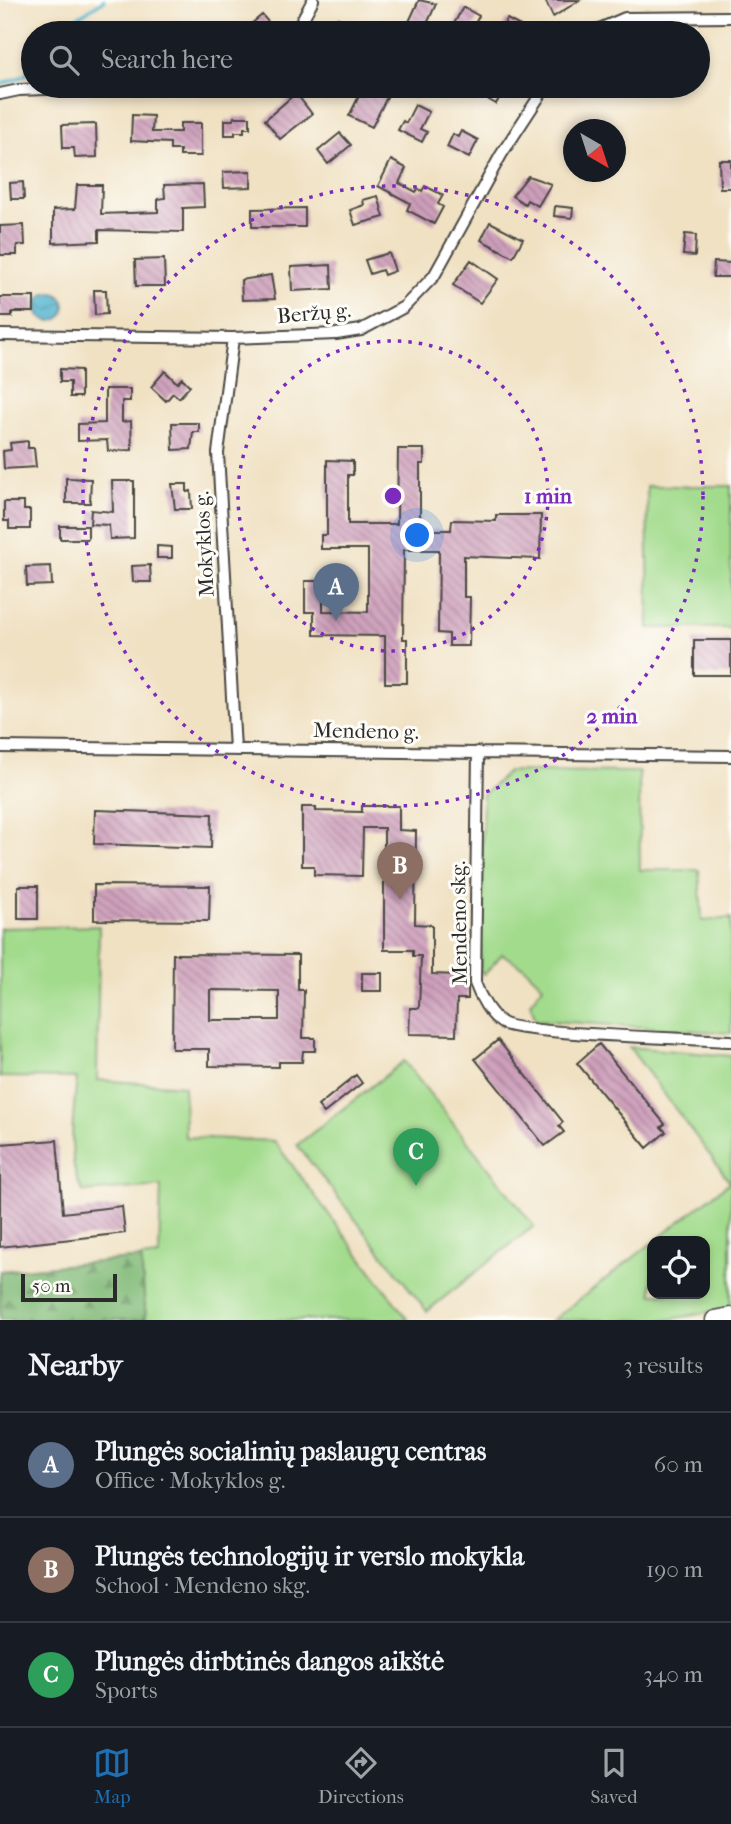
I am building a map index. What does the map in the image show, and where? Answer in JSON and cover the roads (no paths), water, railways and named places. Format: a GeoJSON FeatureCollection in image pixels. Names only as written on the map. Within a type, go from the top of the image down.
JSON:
{"type":"FeatureCollection","features":[{"type":"Feature","properties":{"kind":"main road"},"geometry":{"type":"LineString","coordinates":[[715,1320],[731,1317]]}},
{"type":"Feature","properties":{"kind":"street"},"geometry":{"type":"LineString","coordinates":[[302,21],[313,0]]}},
{"type":"Feature","properties":{"kind":"street"},"geometry":{"type":"LineString","coordinates":[[618,21],[625,18],[731,17]]}},
{"type":"Feature","properties":{"kind":"street"},"geometry":{"type":"LineString","coordinates":[[0,94],[21,90]]}},
{"type":"Feature","properties":{"kind":"street","name":"Beržų g."},"geometry":{"type":"LineString","coordinates":[[0,335],[233,338],[336,334],[361,330],[404,307],[434,276],[501,155],[538,98]]}},
{"type":"Feature","properties":{"kind":"street","name":"Mokyklos g."},"geometry":{"type":"LineString","coordinates":[[233,338],[218,453],[234,749]]}},
{"type":"Feature","properties":{"kind":"street","name":"Mendeno g."},"geometry":{"type":"LineString","coordinates":[[0,747],[731,756]]}},
{"type":"Feature","properties":{"kind":"street","name":"Mendeno skg."},"geometry":{"type":"LineString","coordinates":[[478,751],[475,984],[495,1015],[503,1024],[536,1029],[731,1041]]}},
{"type":"Feature","properties":{"kind":"water"},"geometry":{"type":"Polygon","coordinates":[[[51,293],[61,297],[65,307],[61,317],[51,321],[41,317],[37,307],[41,297],[51,293]]]}},
{"type":"Feature","properties":{"kind":"waterway"},"geometry":{"type":"LineString","coordinates":[[72,21],[104,0]]}},
{"type":"Feature","properties":{"kind":"waterway"},"geometry":{"type":"LineString","coordinates":[[0,85],[21,77]]}},
{"type":"Feature","properties":{"kind":"place","name":"Plungės socialinių paslaugų centras"},"geometry":{"type":"Point","coordinates":[336,621]}},
{"type":"Feature","properties":{"kind":"place","name":"Plungės technologijų ir verslo mokykla"},"geometry":{"type":"Point","coordinates":[400,900]}},
{"type":"Feature","properties":{"kind":"place","name":"Plungės dirbtinės dangos aikštė"},"geometry":{"type":"Point","coordinates":[416,1186]}}]}
